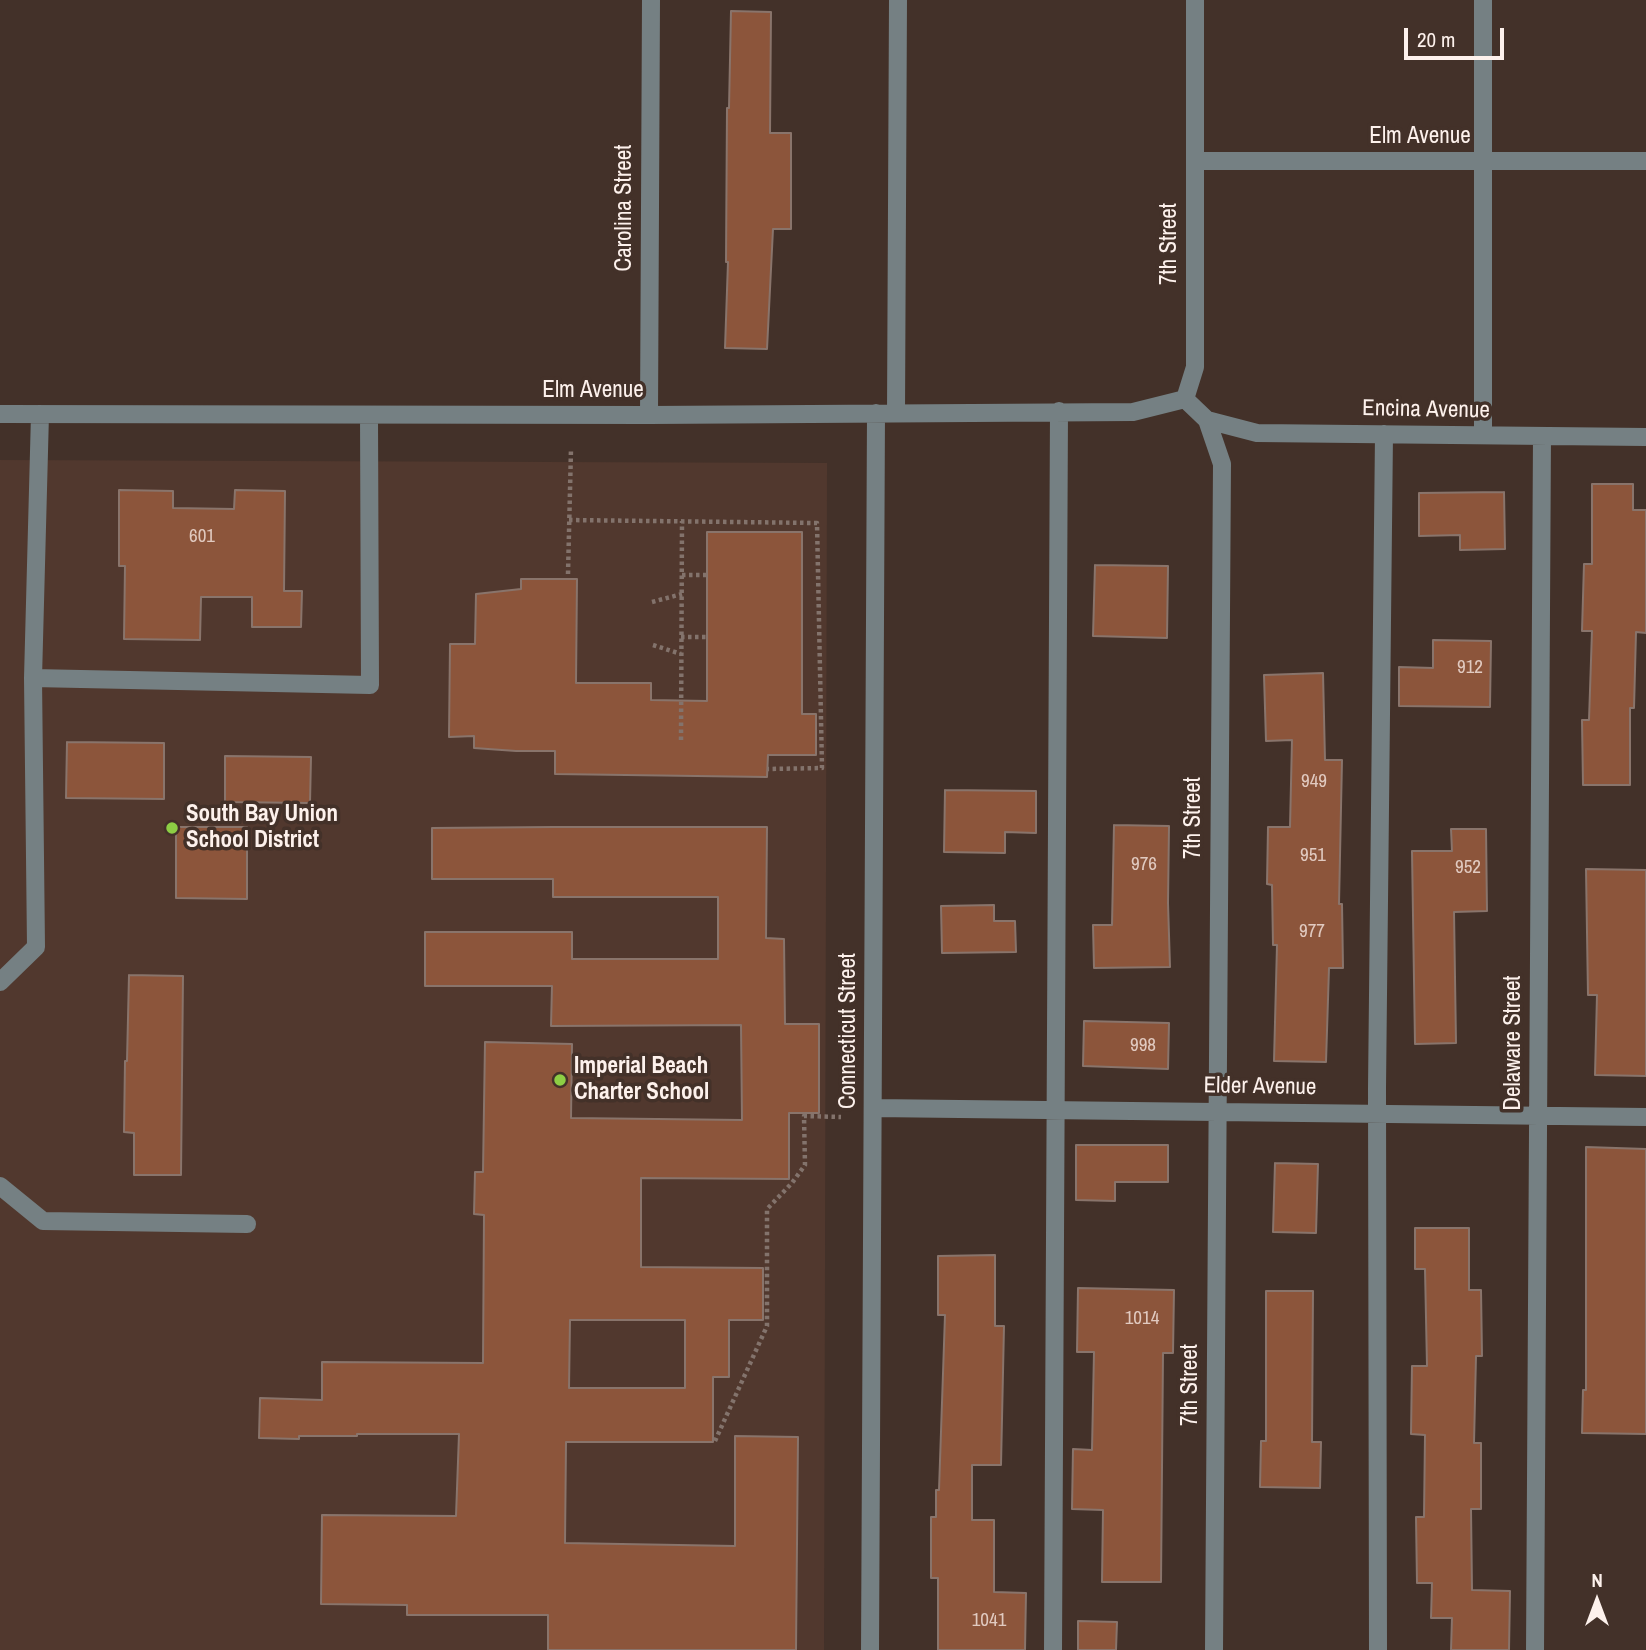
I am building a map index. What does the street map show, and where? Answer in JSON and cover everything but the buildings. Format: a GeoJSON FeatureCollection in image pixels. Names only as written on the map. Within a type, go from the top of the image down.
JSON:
{"type":"FeatureCollection","features":[{"type":"Feature","properties":{"kind":"street","name":"Carolina Street"},"geometry":{"type":"LineString","coordinates":[[649,415],[650,0]]}},
{"type":"Feature","properties":{"kind":"street"},"geometry":{"type":"LineString","coordinates":[[896,413],[898,0]]}},
{"type":"Feature","properties":{"kind":"street","name":"7th Street"},"geometry":{"type":"LineString","coordinates":[[1195,0],[1195,368],[1185,400],[1207,420],[1222,464],[1214,1650]]}},
{"type":"Feature","properties":{"kind":"street"},"geometry":{"type":"LineString","coordinates":[[1483,0],[1483,435]]}},
{"type":"Feature","properties":{"kind":"street","name":"Elm Avenue"},"geometry":{"type":"LineString","coordinates":[[1195,161],[1646,161]]}},
{"type":"Feature","properties":{"kind":"street","name":"Elm Avenue"},"geometry":{"type":"LineString","coordinates":[[0,414],[649,415],[1133,412],[1185,400]]}},
{"type":"Feature","properties":{"kind":"street"},"geometry":{"type":"LineString","coordinates":[[1053,1650],[1059,411]]}},
{"type":"Feature","properties":{"kind":"street","name":"Connecticut Street"},"geometry":{"type":"LineString","coordinates":[[870,1650],[876,413]]}},
{"type":"Feature","properties":{"kind":"street"},"geometry":{"type":"LineString","coordinates":[[0,982],[36,947],[33,678],[40,414]]}},
{"type":"Feature","properties":{"kind":"street"},"geometry":{"type":"LineString","coordinates":[[33,678],[370,685],[369,415]]}},
{"type":"Feature","properties":{"kind":"street","name":"Encina Avenue"},"geometry":{"type":"LineString","coordinates":[[1207,420],[1257,432],[1646,436]]}},
{"type":"Feature","properties":{"kind":"street"},"geometry":{"type":"LineString","coordinates":[[1378,1650],[1377,1113],[1384,434]]}},
{"type":"Feature","properties":{"kind":"street","name":"Delaware Street"},"geometry":{"type":"LineString","coordinates":[[1535,1650],[1542,436]]}},
{"type":"Feature","properties":{"kind":"street","name":"Elder Avenue"},"geometry":{"type":"LineString","coordinates":[[874,1108],[1646,1117]]}},
{"type":"Feature","properties":{"kind":"street"},"geometry":{"type":"LineString","coordinates":[[0,1186],[43,1221],[247,1224]]}},
{"type":"Feature","properties":{"kind":"path"},"geometry":{"type":"LineString","coordinates":[[568,574],[571,449]]}},
{"type":"Feature","properties":{"kind":"path"},"geometry":{"type":"LineString","coordinates":[[569,520],[817,523],[822,768],[767,769]]}},
{"type":"Feature","properties":{"kind":"path"},"geometry":{"type":"LineString","coordinates":[[681,740],[682,521]]}},
{"type":"Feature","properties":{"kind":"path"},"geometry":{"type":"LineString","coordinates":[[682,575],[706,575]]}},
{"type":"Feature","properties":{"kind":"path"},"geometry":{"type":"LineString","coordinates":[[652,602],[682,594]]}},
{"type":"Feature","properties":{"kind":"path"},"geometry":{"type":"LineString","coordinates":[[681,637],[706,637]]}},
{"type":"Feature","properties":{"kind":"path"},"geometry":{"type":"LineString","coordinates":[[653,645],[681,653]]}},
{"type":"Feature","properties":{"kind":"path"},"geometry":{"type":"LineString","coordinates":[[715,1441],[767,1326],[767,1209],[806,1165],[804,1116],[841,1117]]}},
{"type":"Feature","properties":{"kind":"shaded area","name":"Imperial Beach Charter School"},"geometry":{"type":"Polygon","coordinates":[[[0,460],[827,463],[824,1650],[0,1650],[0,460]]]}},
{"type":"Feature","properties":{"kind":"place","name":"South Bay Union School District"},"geometry":{"type":"Point","coordinates":[172,828]}},
{"type":"Feature","properties":{"kind":"place","name":"Imperial Beach Charter School"},"geometry":{"type":"Point","coordinates":[560,1080]}}]}
